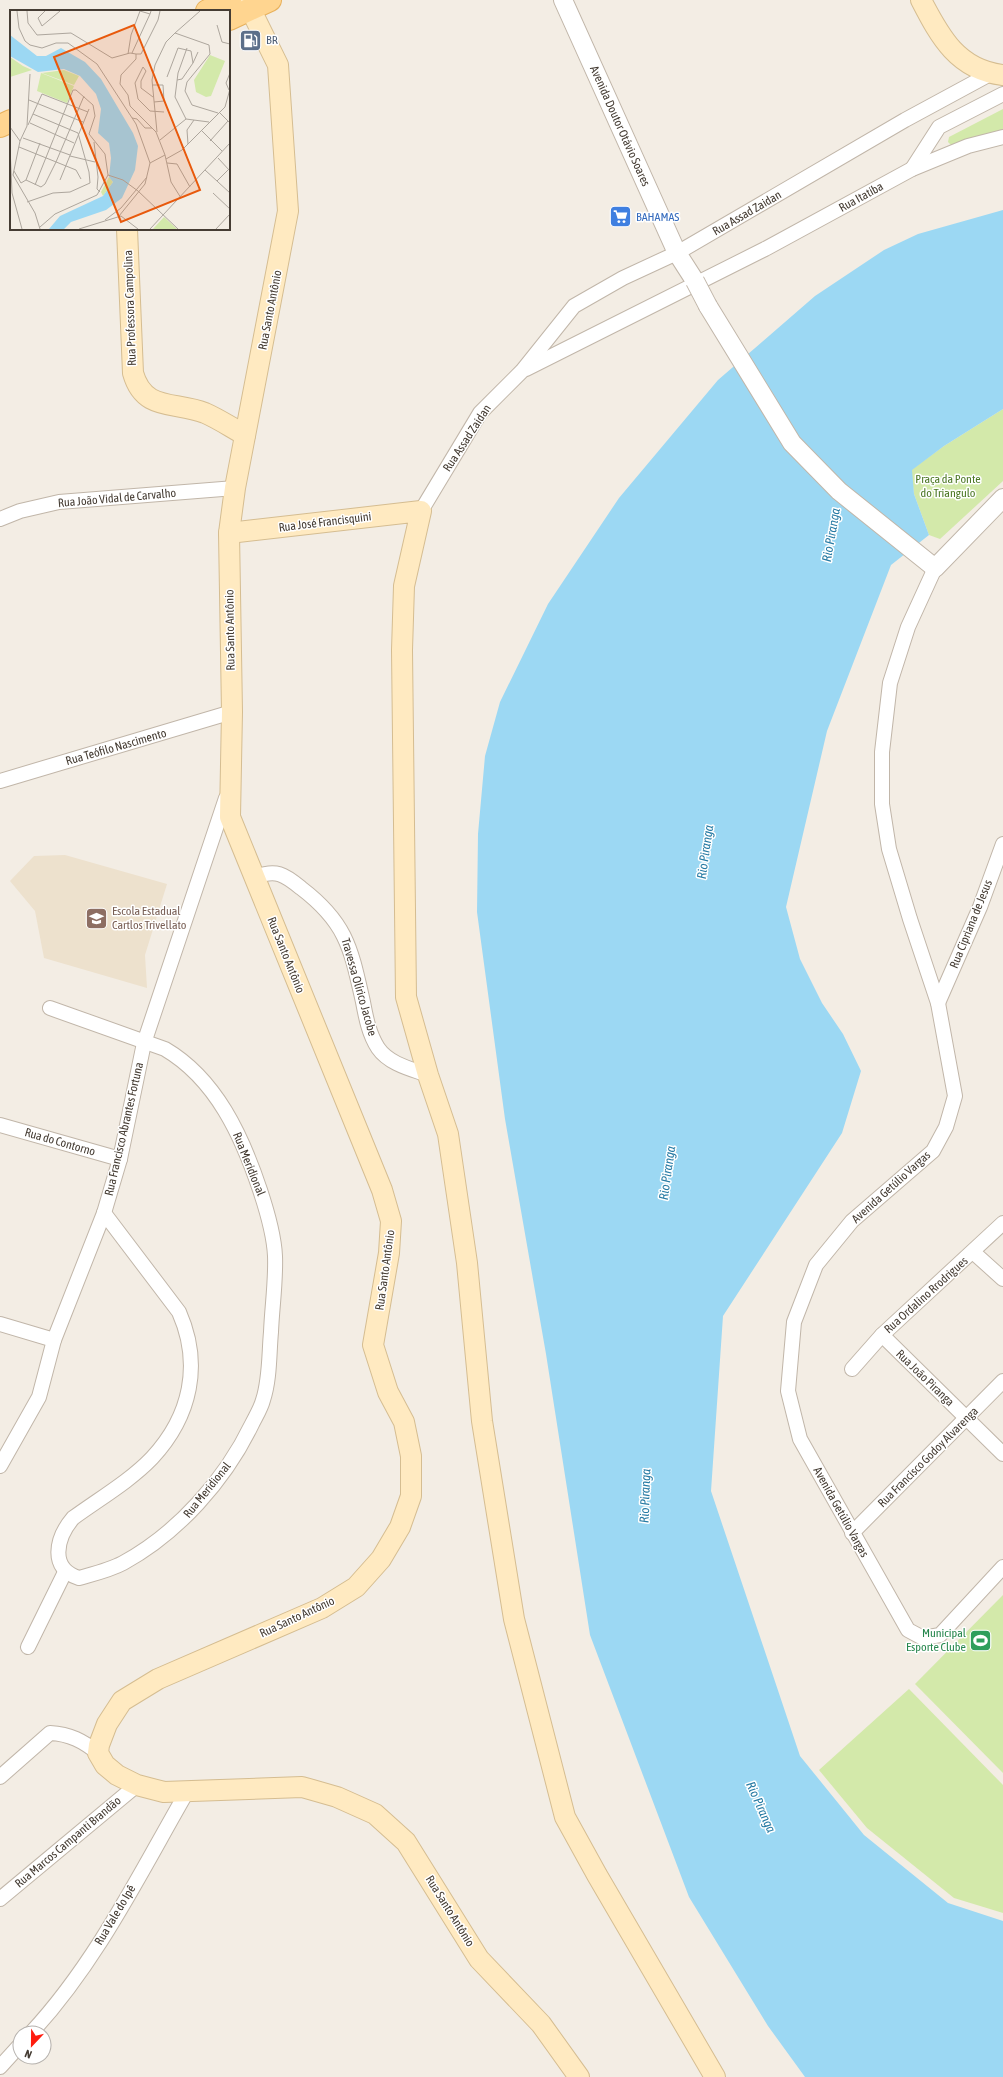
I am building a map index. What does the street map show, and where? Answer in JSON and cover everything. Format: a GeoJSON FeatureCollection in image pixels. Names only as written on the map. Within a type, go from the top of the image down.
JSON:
{"type":"FeatureCollection","features":[{"type":"Feature","properties":{"kind":"main road"},"geometry":{"type":"LineString","coordinates":[[209,10],[230,0]]}},
{"type":"Feature","properties":{"kind":"main road"},"geometry":{"type":"LineString","coordinates":[[230,18],[248,5],[270,0]]}},
{"type":"Feature","properties":{"kind":"main road"},"geometry":{"type":"LineString","coordinates":[[922,0],[934,26],[956,54],[973,68],[997,74]]}},
{"type":"Feature","properties":{"kind":"main road","name":"Rua Santo Antônio"},"geometry":{"type":"LineString","coordinates":[[248,5],[278,65],[288,211],[235,488],[229,533],[232,712],[230,817],[382,1190],[391,1221],[390,1253],[373,1345],[388,1392],[404,1422],[411,1456],[411,1496],[400,1527],[381,1559],[356,1587],[322,1608],[158,1679],[122,1701],[107,1724],[98,1753],[110,1770],[137,1785],[168,1793],[188,1790],[302,1787],[337,1797],[376,1814],[406,1842],[479,1959],[541,2024],[579,2077]]}},
{"type":"Feature","properties":{"kind":"main road"},"geometry":{"type":"LineString","coordinates":[[0,110],[10,105]]}},
{"type":"Feature","properties":{"kind":"main road"},"geometry":{"type":"LineString","coordinates":[[0,126],[10,121]]}},
{"type":"Feature","properties":{"kind":"main road","name":"Rua Professora Campolina"},"geometry":{"type":"LineString","coordinates":[[127,230],[133,373],[140,391],[161,403],[204,413],[245,436]]}},
{"type":"Feature","properties":{"kind":"main road"},"geometry":{"type":"LineString","coordinates":[[421,511],[404,586],[402,650],[406,997],[428,1075],[448,1134],[467,1263],[482,1421],[514,1619],[565,1817],[601,1882],[715,2077]]}},
{"type":"Feature","properties":{"kind":"main road","name":"Rua José Francisquini"},"geometry":{"type":"LineString","coordinates":[[229,533],[421,511]]}},
{"type":"Feature","properties":{"kind":"street","name":"Avenida Doutor Otávio Soares"},"geometry":{"type":"LineString","coordinates":[[563,0],[677,253],[792,443],[839,491],[930,564]]}},
{"type":"Feature","properties":{"kind":"street","name":"Rua Assad Zaidan"},"geometry":{"type":"LineString","coordinates":[[421,511],[480,413],[522,371],[574,306],[623,278],[677,253],[905,120],[997,74]]}},
{"type":"Feature","properties":{"kind":"street"},"geometry":{"type":"LineString","coordinates":[[912,169],[939,126],[1003,94]]}},
{"type":"Feature","properties":{"kind":"street","name":"Rua Itatiba"},"geometry":{"type":"LineString","coordinates":[[724,269],[765,249],[912,169],[968,146],[1003,136]]}},
{"type":"Feature","properties":{"kind":"street","name":"Rua Assad Zaidan"},"geometry":{"type":"LineString","coordinates":[[522,371],[724,269]]}},
{"type":"Feature","properties":{"kind":"street","name":"Rua João Vidal de Carvalho"},"geometry":{"type":"LineString","coordinates":[[0,519],[20,510],[59,502],[235,488]]}},
{"type":"Feature","properties":{"kind":"street"},"geometry":{"type":"LineString","coordinates":[[930,564],[1003,498]]}},
{"type":"Feature","properties":{"kind":"street","name":"Avenida Getúlio Vargas"},"geometry":{"type":"LineString","coordinates":[[930,564],[890,684],[882,752],[882,804],[889,849],[910,919],[938,1003],[955,1096],[946,1127],[933,1151],[852,1221],[816,1265],[794,1322],[788,1391],[800,1439],[908,1630],[923,1638],[940,1635],[1003,1567]]}},
{"type":"Feature","properties":{"kind":"street","name":"Rua Teófilo Nascimento"},"geometry":{"type":"LineString","coordinates":[[0,781],[232,712]]}},
{"type":"Feature","properties":{"kind":"street","name":"Rua Francisco Abrantes Fortuna"},"geometry":{"type":"LineString","coordinates":[[0,1466],[39,1397],[54,1340],[104,1213],[120,1159],[144,1043],[231,784]]}},
{"type":"Feature","properties":{"kind":"street","name":"Rua Cipriana de Jesus"},"geometry":{"type":"LineString","coordinates":[[938,1003],[980,907],[1003,844]]}},
{"type":"Feature","properties":{"kind":"street","name":"Travessa Olírico Jacobe"},"geometry":{"type":"LineString","coordinates":[[255,877],[266,873],[283,875],[310,894],[329,913],[345,936],[351,951],[369,1029],[379,1049],[392,1060],[428,1075]]}},
{"type":"Feature","properties":{"kind":"street","name":"Rua Meridional"},"geometry":{"type":"LineString","coordinates":[[50,1008],[144,1043],[165,1049],[180,1058],[203,1080],[223,1106],[251,1164],[267,1212],[275,1256],[269,1365],[264,1400],[242,1445],[225,1470],[183,1519],[161,1539],[122,1564],[79,1578],[65,1572]]}},
{"type":"Feature","properties":{"kind":"street","name":"Rua do Contorno"},"geometry":{"type":"LineString","coordinates":[[0,1126],[120,1159]]}},
{"type":"Feature","properties":{"kind":"street"},"geometry":{"type":"LineString","coordinates":[[28,1647],[65,1572],[58,1555],[61,1535],[66,1526],[72,1518],[152,1458],[177,1424],[185,1404],[190,1383],[191,1348],[187,1331],[179,1312],[104,1213]]}},
{"type":"Feature","properties":{"kind":"street","name":"Rua Ordalino Rrodrigues"},"geometry":{"type":"LineString","coordinates":[[852,1369],[882,1336],[1003,1223]]}},
{"type":"Feature","properties":{"kind":"street"},"geometry":{"type":"LineString","coordinates":[[973,1252],[1003,1279]]}},
{"type":"Feature","properties":{"kind":"street"},"geometry":{"type":"LineString","coordinates":[[0,1324],[54,1340]]}},
{"type":"Feature","properties":{"kind":"street","name":"Rua João Piranga"},"geometry":{"type":"LineString","coordinates":[[882,1336],[1003,1454]]}},
{"type":"Feature","properties":{"kind":"street","name":"Rua Francisco Godoy Alvarenga"},"geometry":{"type":"LineString","coordinates":[[852,1533],[1003,1380]]}},
{"type":"Feature","properties":{"kind":"street"},"geometry":{"type":"LineString","coordinates":[[0,1777],[50,1733],[65,1734],[78,1739],[98,1753]]}},
{"type":"Feature","properties":{"kind":"street","name":"Rua Marcos Campanti Brandão"},"geometry":{"type":"LineString","coordinates":[[0,1899],[137,1785]]}},
{"type":"Feature","properties":{"kind":"street","name":"Rua Vale do Ipê"},"geometry":{"type":"LineString","coordinates":[[38,2025],[74,1981],[100,1942],[188,1790]]}},
{"type":"Feature","properties":{"kind":"street"},"geometry":{"type":"LineString","coordinates":[[0,2067],[12,2054]]}},
{"type":"Feature","properties":{"kind":"shaded area","name":"Escola Estadual Cartlos Trivellato"},"geometry":{"type":"Polygon","coordinates":[[[65,855],[167,884],[145,955],[147,988],[44,958],[35,911],[10,881],[34,856],[65,855]]]}},
{"type":"Feature","properties":{"kind":"green space"},"geometry":{"type":"Polygon","coordinates":[[[1003,109],[1003,131],[952,146],[948,142],[949,137],[1003,109]]]}},
{"type":"Feature","properties":{"kind":"green space","name":"Praça da Ponte do Triangulo"},"geometry":{"type":"Polygon","coordinates":[[[1003,409],[1003,481],[940,539],[929,535],[914,494],[911,470],[944,446],[1003,409]]]}},
{"type":"Feature","properties":{"kind":"green space","name":"Municipal Esporte Clube"},"geometry":{"type":"Polygon","coordinates":[[[1003,1595],[1003,1773],[915,1684],[1003,1595]]]}},
{"type":"Feature","properties":{"kind":"green space"},"geometry":{"type":"Polygon","coordinates":[[[909,1689],[1003,1785],[1003,1913],[954,1898],[867,1828],[819,1770],[909,1689]]]}},
{"type":"Feature","properties":{"kind":"water","name":"Rio Piranga"},"geometry":{"type":"Polygon","coordinates":[[[1003,210],[1003,409],[944,446],[912,470],[914,494],[929,535],[891,565],[827,731],[786,907],[800,959],[822,1003],[843,1034],[861,1071],[842,1133],[723,1316],[711,1491],[800,1756],[864,1835],[948,1903],[1003,1921],[1003,2077],[805,2077],[768,2026],[689,1897],[590,1635],[546,1354],[505,1119],[477,912],[478,834],[485,756],[500,702],[548,604],[619,498],[718,380],[815,296],[884,250],[918,234],[1003,210]]]}},
{"type":"Feature","properties":{"kind":"place","name":"BR"},"geometry":{"type":"Point","coordinates":[250,40]}},
{"type":"Feature","properties":{"kind":"place","name":"BAHAMAS"},"geometry":{"type":"Point","coordinates":[621,217]}},
{"type":"Feature","properties":{"kind":"place","name":"Escola Estadual Cartlos Trivellato"},"geometry":{"type":"Point","coordinates":[96,918]}},
{"type":"Feature","properties":{"kind":"place","name":"Municipal Esporte Clube"},"geometry":{"type":"Point","coordinates":[981,1640]}}]}
